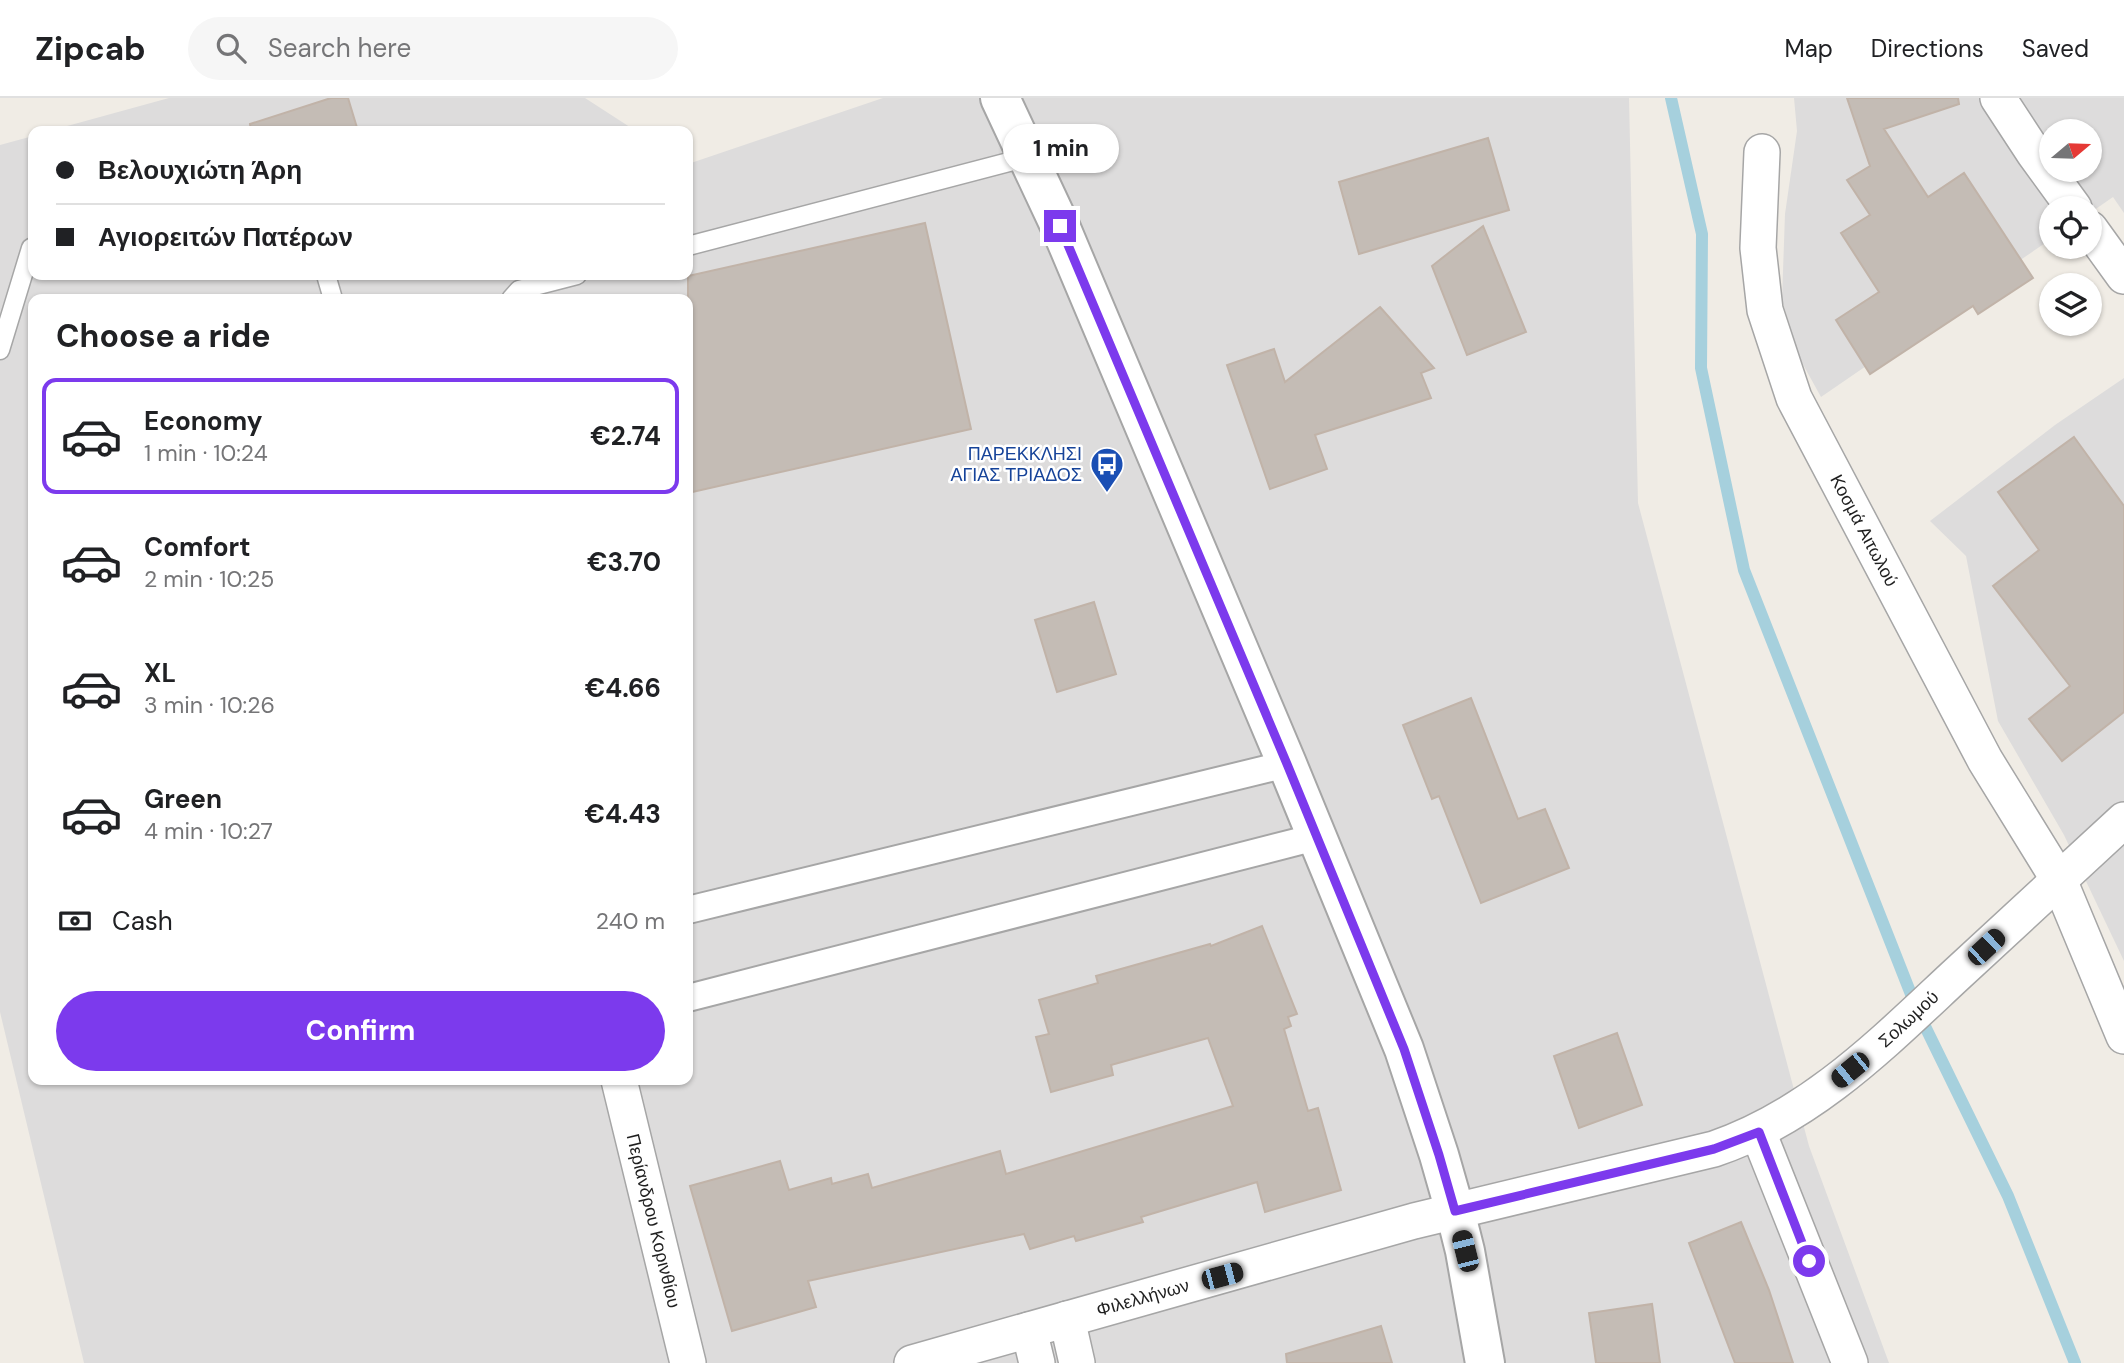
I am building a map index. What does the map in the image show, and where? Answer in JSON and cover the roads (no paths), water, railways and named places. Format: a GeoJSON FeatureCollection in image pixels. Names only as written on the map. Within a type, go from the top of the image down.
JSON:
{"type":"FeatureCollection","features":[{"type":"Feature","properties":{"kind":"street"},"geometry":{"type":"LineString","coordinates":[[1000,98],[1060,226],[1404,1049],[1455,1211],[1485,1363]]}},
{"type":"Feature","properties":{"kind":"street"},"geometry":{"type":"LineString","coordinates":[[1998,98],[2065,196]]}},
{"type":"Feature","properties":{"kind":"street","name":"Κοσμά Αιτωλού"},"geometry":{"type":"LineString","coordinates":[[1762,152],[1758,248],[1765,310],[1794,398],[1985,760],[2059,880],[2124,1037]]}},
{"type":"Feature","properties":{"kind":"street"},"geometry":{"type":"LineString","coordinates":[[2102,246],[2124,276]]}},
{"type":"Feature","properties":{"kind":"street"},"geometry":{"type":"LineString","coordinates":[[693,909],[1287,764]]}},
{"type":"Feature","properties":{"kind":"street","name":"Σολωμού"},"geometry":{"type":"LineString","coordinates":[[1455,1211],[1714,1149],[1759,1132],[1810,1101],[1868,1056],[2124,820]]}},
{"type":"Feature","properties":{"kind":"street"},"geometry":{"type":"LineString","coordinates":[[693,997],[1316,837]]}},
{"type":"Feature","properties":{"kind":"street","name":"Περίανδρου Κορινθίου"},"geometry":{"type":"LineString","coordinates":[[620,1085],[688,1363]]}},
{"type":"Feature","properties":{"kind":"street"},"geometry":{"type":"LineString","coordinates":[[1759,1132],[1850,1363]]}},
{"type":"Feature","properties":{"kind":"street","name":"Φιλελλήνων"},"geometry":{"type":"LineString","coordinates":[[912,1363],[1455,1211]]}},
{"type":"Feature","properties":{"kind":"street"},"geometry":{"type":"LineString","coordinates":[[1067,1319],[1077,1363]]}},
{"type":"Feature","properties":{"kind":"street"},"geometry":{"type":"LineString","coordinates":[[1029,1330],[1037,1363]]}},
{"type":"Feature","properties":{"kind":"lane"},"geometry":{"type":"LineString","coordinates":[[693,245],[1028,157]]}},
{"type":"Feature","properties":{"kind":"lane"},"geometry":{"type":"LineString","coordinates":[[0,350],[28,258]]}},
{"type":"Feature","properties":{"kind":"lane"},"geometry":{"type":"LineString","coordinates":[[515,294],[519,290],[558,280]]}},
{"type":"Feature","properties":{"kind":"waterway"},"geometry":{"type":"LineString","coordinates":[[1671,98],[1702,234],[1701,368],[1744,570],[1918,1012],[2008,1196],[2075,1363]]}},
{"type":"Feature","properties":{"kind":"place","name":"ΠΑΡΕΚΚΛΗΣΙ ΑΓΙΑΣ ΤΡΙΑΔΟΣ"},"geometry":{"type":"Point","coordinates":[1107,494]}}]}
